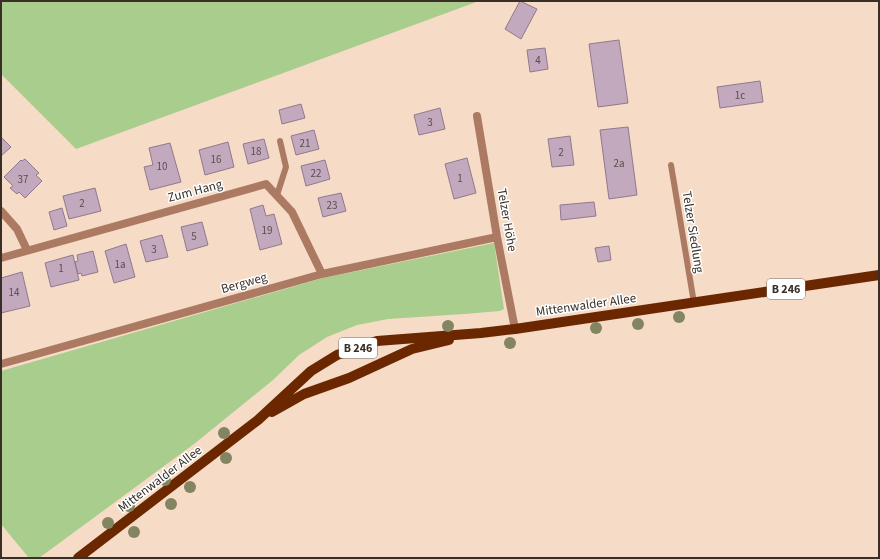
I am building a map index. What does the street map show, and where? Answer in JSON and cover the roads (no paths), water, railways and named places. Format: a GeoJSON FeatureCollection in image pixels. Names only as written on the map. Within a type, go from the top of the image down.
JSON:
{"type":"FeatureCollection","features":[{"type":"Feature","properties":{"kind":"main road","name":"B 246"},"geometry":{"type":"LineString","coordinates":[[694,303],[879,275]]}},
{"type":"Feature","properties":{"kind":"main road","name":"Mittenwalder Allee"},"geometry":{"type":"LineString","coordinates":[[78,558],[258,420],[311,371],[337,355],[377,341],[482,333],[694,303]]}},
{"type":"Feature","properties":{"kind":"main road","name":"Mittenwalder Allee"},"geometry":{"type":"LineString","coordinates":[[258,420],[304,394],[349,378],[412,349],[482,333]]}},
{"type":"Feature","properties":{"kind":"street","name":"Telzer Höhe"},"geometry":{"type":"LineString","coordinates":[[477,116],[497,237],[515,329]]}},
{"type":"Feature","properties":{"kind":"street","name":"Zum Hang"},"geometry":{"type":"LineString","coordinates":[[27,250],[266,184],[292,212],[322,274]]}},
{"type":"Feature","properties":{"kind":"street"},"geometry":{"type":"LineString","coordinates":[[1,211],[17,230],[27,250],[1,258]]}},
{"type":"Feature","properties":{"kind":"street","name":"Bergweg"},"geometry":{"type":"LineString","coordinates":[[1,364],[322,274],[497,237]]}},
{"type":"Feature","properties":{"kind":"lane"},"geometry":{"type":"LineString","coordinates":[[277,195],[286,167],[280,141]]}},
{"type":"Feature","properties":{"kind":"lane","name":"Telzer Siedlung"},"geometry":{"type":"LineString","coordinates":[[671,165],[694,303]]}}]}
